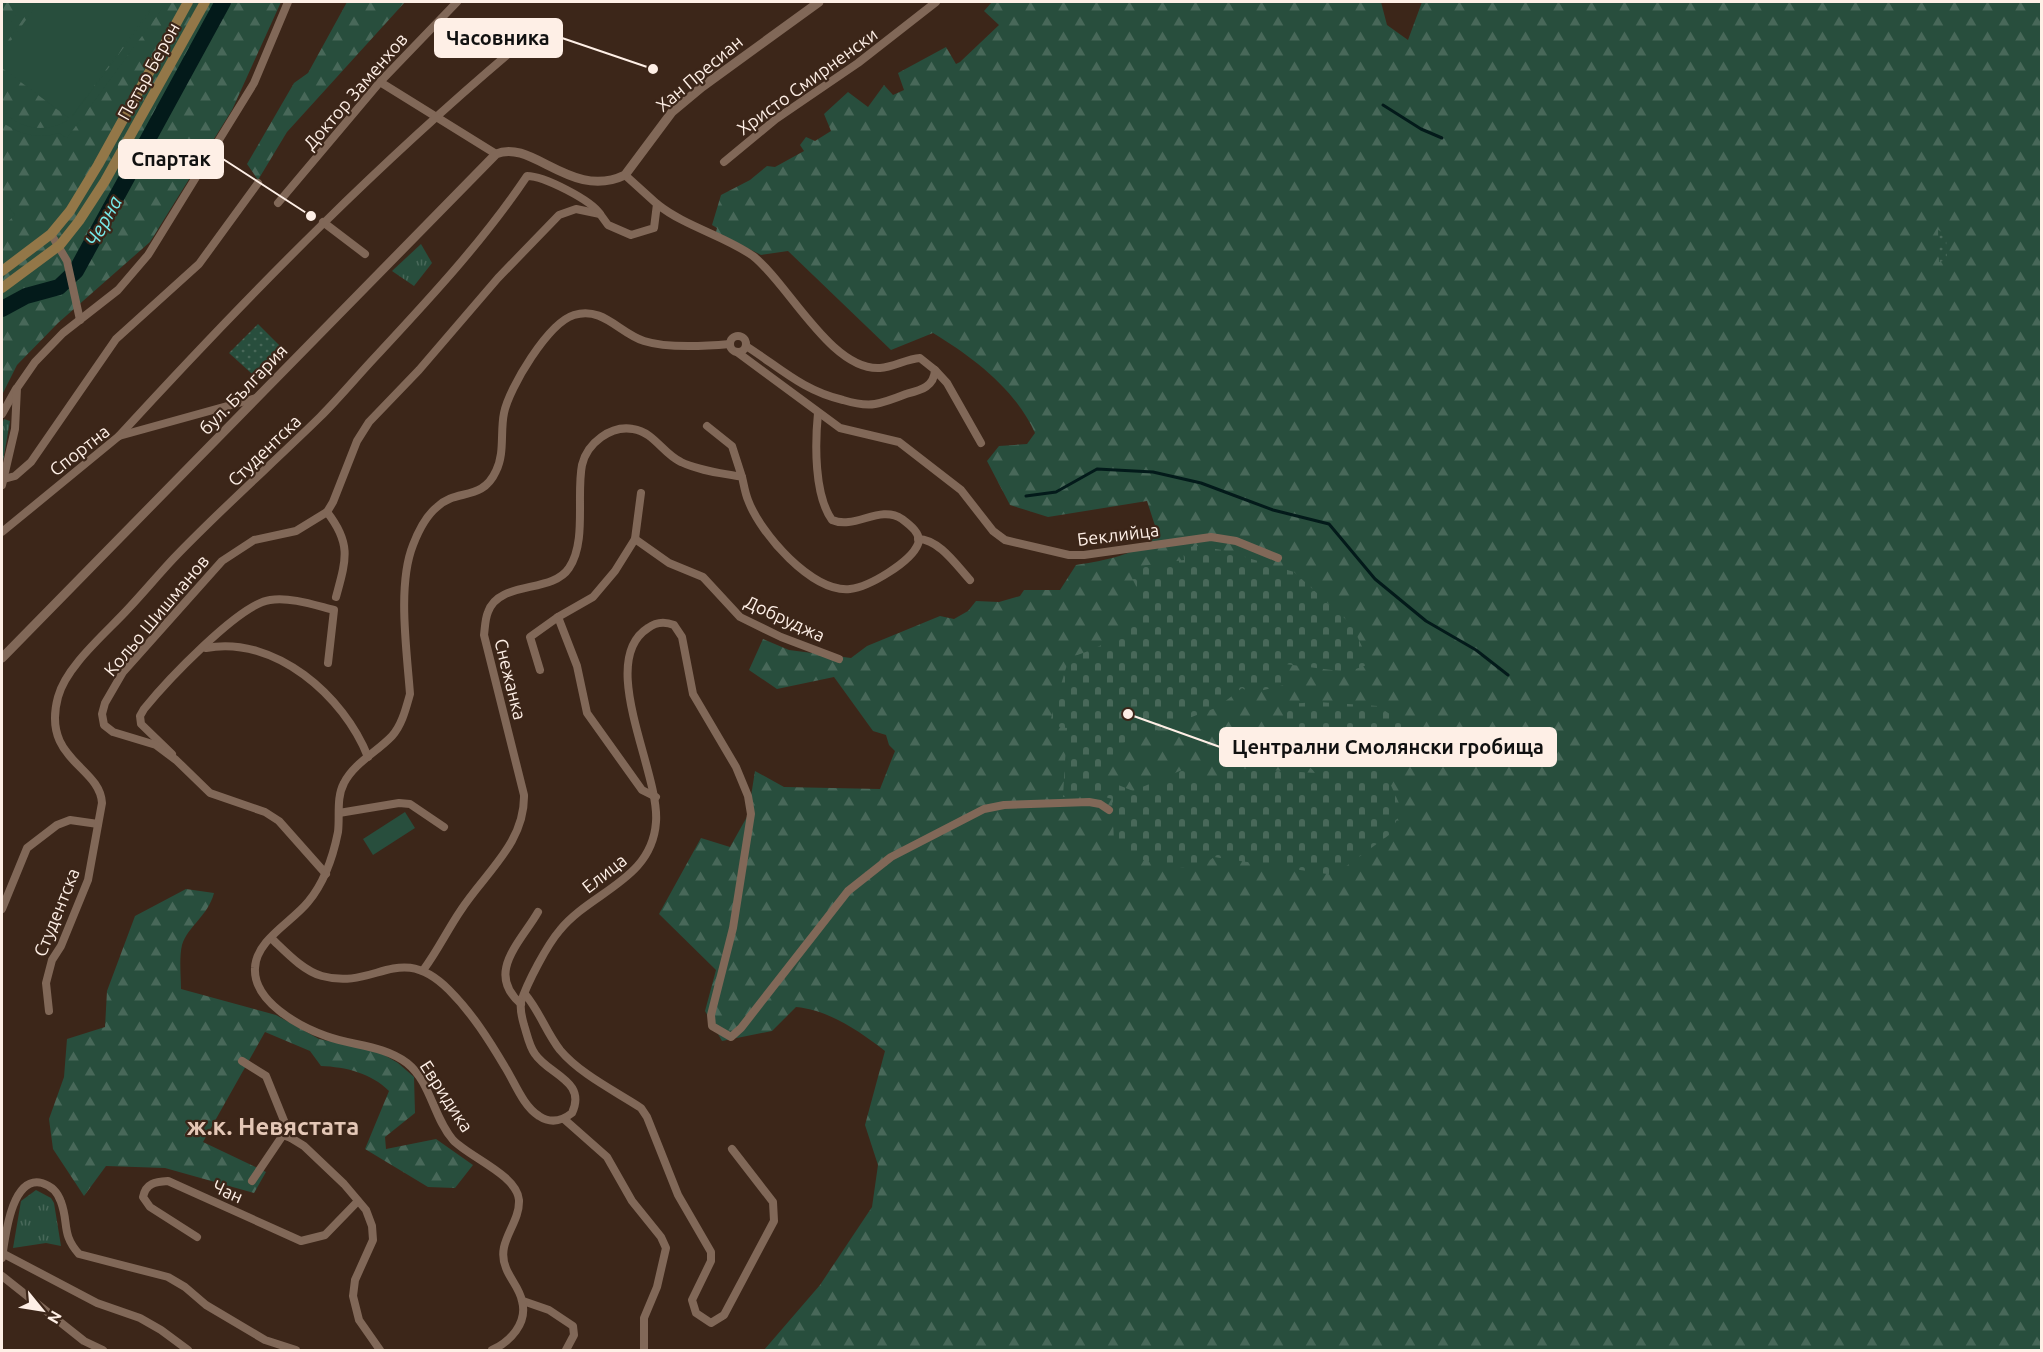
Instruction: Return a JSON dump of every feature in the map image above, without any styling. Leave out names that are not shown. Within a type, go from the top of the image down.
[{"type":"main road","name":"Петър Берон","points":[[2,271],[51,234],[69,211],[98,165],[188,2]]},
{"type":"main road","name":"Петър Берон","points":[[2,288],[60,245],[105,181],[205,2]]},
{"type":"street","points":[[2,414],[35,362],[63,333],[118,290],[148,255],[254,83],[288,2]]},
{"type":"street","name":"Доктор Заменхов","points":[[278,203],[380,82],[457,2]]},
{"type":"street","name":"Хан Пресиан","points":[[623,176],[672,112],[728,67],[819,2]]},
{"type":"street","name":"Христо Смирненски","points":[[724,162],[776,118],[858,63],[936,2]]},
{"type":"street","points":[[119,436],[208,338],[323,222],[436,117],[537,30]]},
{"type":"street","points":[[380,82],[496,154]]},
{"type":"street","name":"бул. България","points":[[2,658],[496,154],[510,150],[579,180],[600,183],[623,176]]},
{"type":"street","name":"Студентска","points":[[49,1011],[46,983],[48,971],[88,880],[102,795],[94,781],[76,765],[62,747],[55,721],[58,696],[72,670],[174,558],[321,416],[428,302],[508,204],[527,176],[591,203],[600,214]]},
{"type":"street","points":[[623,176],[672,217],[752,255],[805,319],[855,362],[880,368],[920,358],[947,382],[981,443]]},
{"type":"street","points":[[2,482],[15,476],[31,462],[116,339],[199,264],[258,183]]},
{"type":"street","points":[[336,597],[345,565],[346,548],[338,526],[327,512],[357,441],[369,422],[419,370],[498,278],[559,215],[576,209],[600,214],[608,225],[631,235],[648,232],[654,228],[657,204]]},
{"type":"street","points":[[323,222],[365,254]]},
{"type":"street","points":[[51,234],[60,245],[67,261],[81,320]]},
{"type":"street","name":"Евридика","points":[[523,1301],[502,1258],[503,1246],[517,1211],[519,1198],[512,1183],[453,1139],[422,1079],[408,1064],[390,1052],[327,1036],[308,1028],[267,1000],[257,984],[255,968],[258,953],[318,891],[326,874],[338,832],[343,785],[351,772],[393,735],[405,714],[410,694],[406,568],[412,546],[426,520],[437,506],[452,498],[476,493],[489,482],[497,470],[506,401],[545,340],[567,318],[584,314],[602,316],[643,340],[712,345],[730,344]]},
{"type":"street","points":[[746,346],[737,352],[730,344],[733,337],[738,336],[744,339],[746,346],[801,385],[816,393],[861,405],[874,404],[929,386],[935,370]]},
{"type":"street","name":"Беклийца","points":[[737,352],[818,413],[850,432],[899,442],[961,490],[993,531],[1005,540],[1069,555],[1084,555],[1211,537],[1236,541],[1278,558]]},
{"type":"street","points":[[2,482],[15,429],[17,388]]},
{"type":"street","name":"Спортна","points":[[2,532],[119,436],[258,398]]},
{"type":"street","points":[[707,426],[732,446],[748,500],[775,542],[791,561],[837,588],[849,589],[866,586],[887,574],[913,551],[918,539],[916,532],[910,526],[900,518],[887,513],[848,523],[832,520],[823,505],[816,438],[818,413]]},
{"type":"street","name":"Снежанка","points":[[424,969],[475,889],[502,860],[517,830],[524,808],[524,795],[484,635],[488,611],[497,600],[506,594],[555,578],[570,567],[576,549],[580,516],[582,463],[593,444],[605,434],[621,429],[634,429],[652,437],[678,461],[694,467],[742,477]]},
{"type":"street","points":[[540,670],[530,638],[558,617],[593,597],[615,571],[635,539],[641,493]]},
{"type":"street","name":"Кольо Шишманов","points":[[326,874],[279,821],[265,812],[210,793],[176,760],[156,746],[112,732],[104,725],[102,714],[105,703],[123,672],[222,561],[254,540],[296,531],[327,512]]},
{"type":"street","name":"Добруджа","points":[[635,539],[669,563],[703,577],[740,617],[781,637],[839,659]]},
{"type":"street","points":[[918,539],[929,540],[936,545],[970,580]]},
{"type":"street","points":[[176,760],[166,747],[141,724],[140,716],[151,701],[231,621],[259,603],[270,600],[305,602],[334,610],[328,663]]},
{"type":"street","points":[[558,617],[577,666],[587,713],[642,790],[656,797]]},
{"type":"street","name":"Елица","points":[[520,1004],[559,930],[581,910],[620,883],[637,868],[646,854],[656,824],[656,797],[631,707],[627,667],[630,647],[639,634],[653,624],[667,622],[678,629],[682,637],[693,694],[736,767],[750,804],[750,831],[733,928],[711,1015],[712,1026],[731,1037],[749,1018],[848,891],[863,877],[909,847],[970,815],[1004,805],[1089,802],[1100,804],[1108,810]]},
{"type":"street","points":[[204,648],[233,646],[280,660],[313,680],[329,694],[360,737],[368,757]]},
{"type":"street","points":[[339,813],[399,802],[410,804],[444,827]]},
{"type":"street","points":[[2,909],[27,848],[57,825],[70,820],[98,824]]},
{"type":"street","points":[[271,938],[287,953],[321,976],[344,979],[399,967],[424,969],[442,982],[478,1023],[527,1104],[538,1116],[551,1121],[564,1119],[572,1113],[576,1096],[571,1085],[536,1056],[526,1030],[520,1004],[510,995],[503,975],[507,961],[538,912]]},
{"type":"street","points":[[525,994],[540,1012],[548,1030],[566,1056],[641,1108],[647,1117],[678,1195],[711,1252],[711,1261],[692,1300],[696,1313],[711,1323],[724,1315],[774,1221],[775,1213],[773,1202],[732,1149]]},
{"type":"street","points":[[242,1061],[266,1077],[291,1138]]},
{"type":"street","points":[[564,1119],[607,1157],[633,1201],[661,1237],[666,1248],[664,1262],[644,1318],[644,1350]]},
{"type":"street","points":[[252,1181],[283,1135],[291,1138],[326,1166],[358,1201],[370,1219],[373,1233],[370,1250],[353,1287],[353,1302],[359,1320],[380,1350]]},
{"type":"street","name":"Чан","points":[[196,1237],[150,1207],[143,1197],[148,1186],[153,1182],[168,1181],[301,1241],[325,1235],[358,1201]]},
{"type":"street","points":[[188,1350],[161,1329],[141,1318],[97,1303],[2,1256],[8,1219],[21,1191],[40,1182],[54,1189],[62,1204],[69,1243],[79,1254],[168,1277],[185,1287],[206,1305],[265,1340],[296,1350]]},
{"type":"street","points":[[2,1276],[84,1341],[103,1350]]},
{"type":"street","points":[[492,1350],[510,1340],[519,1327],[523,1301],[533,1303],[568,1321],[574,1330],[566,1350]]},
{"type":"green space","points":[[2,2],[281,2],[232,110],[150,242],[58,323],[17,365],[2,395]]},
{"type":"green space","points":[[25,2],[35,2],[2,49],[2,35]]},
{"type":"green space","points":[[39,2],[167,2],[67,138],[59,133],[44,136],[29,135],[2,122],[2,109],[16,122],[33,128],[52,127],[70,119],[2,68],[2,53]],"holes":[[[151,8],[148,15],[72,117]]]},
{"type":"green space","points":[[347,2],[405,2],[287,132],[258,180],[247,164],[294,83],[308,73]]},
{"type":"green space","points":[[992,2],[1381,2],[1387,25],[1408,40],[1422,2],[2041,2],[2041,1350],[764,1350],[820,1285],[872,1207],[878,1165],[865,1125],[885,1051],[832,1017],[796,1007],[772,1031],[722,1041],[705,1011],[716,970],[659,914],[701,838],[730,847],[748,815],[755,771],[784,787],[880,789],[895,751],[889,745],[886,735],[873,731],[834,677],[777,689],[749,670],[763,639],[789,650],[851,658],[867,646],[940,616],[954,619],[968,611],[976,601],[999,602],[1020,596],[1024,590],[1060,590],[1076,565],[1109,559],[1129,552],[1158,535],[1147,501],[1048,517],[1010,505],[987,461],[999,446],[1027,444],[1035,433],[1017,403],[992,376],[933,333],[891,350],[788,251],[761,255],[716,232],[717,228],[712,225],[721,195],[750,180],[767,166],[775,167],[804,151],[800,145],[806,137],[815,141],[831,131],[824,114],[848,92],[868,107],[884,85],[893,95],[904,90],[898,73],[946,47],[956,64],[960,62],[999,25],[984,11]]},
{"type":"green space","points":[[2,199],[15,215],[2,227]]},
{"type":"green space","points":[[1938,230],[1946,234],[1947,260],[1939,262]]},
{"type":"green space","points":[[421,244],[432,263],[414,286],[392,271]]},
{"type":"green space","points":[[258,324],[287,353],[260,381],[229,353]]},
{"type":"green space","points":[[4,419],[10,421],[2,467],[2,424]]},
{"type":"green space","points":[[1197,546],[1222,550],[1294,572],[1352,625],[1370,664],[1347,672],[1285,664],[1284,685],[1251,693],[1242,688],[1218,707],[1123,743],[1119,757],[1105,761],[1106,780],[1133,791],[1182,770],[1213,783],[1224,772],[1236,768],[1316,773],[1278,738],[1287,704],[1318,702],[1378,706],[1416,732],[1381,763],[1402,810],[1389,835],[1334,875],[1214,857],[1192,867],[1167,866],[1141,859],[1118,852],[1114,841],[1112,799],[1091,793],[1063,797],[1067,728],[1049,725],[1069,658],[1093,649],[1114,637],[1123,630],[1137,611],[1142,598],[1127,568],[1184,560],[1183,548]]},
{"type":"green space","points":[[405,812],[415,828],[373,855],[363,839]]},
{"type":"green space","points":[[186,889],[214,893],[207,908],[182,945],[181,989],[276,1015],[319,1039],[379,1052],[398,1063],[414,1077],[415,1113],[385,1137],[386,1149],[436,1139],[473,1165],[455,1188],[428,1187],[365,1149],[389,1091],[382,1085],[358,1072],[321,1066],[310,1051],[265,1032],[203,1142],[266,1172],[254,1193],[165,1168],[106,1166],[84,1196],[53,1149],[49,1119],[64,1077],[67,1039],[105,1027],[107,991],[135,916]]},
{"type":"green space","points":[[36,1190],[51,1198],[54,1203],[61,1246],[46,1243],[13,1248],[21,1201]]},
{"type":"waterway","name":"Черна","points":[[2,309],[26,296],[59,287],[76,271],[223,2]]},
{"type":"waterway","points":[[1383,105],[1421,129],[1442,138]]},
{"type":"waterway","points":[[1026,496],[1056,492],[1097,469],[1153,472],[1201,483],[1273,510],[1329,524],[1375,579],[1426,621],[1476,650],[1508,675]]},
{"type":"place","name":"Часовника","points":[[653,69]]},
{"type":"place","name":"Спартак","points":[[311,216]]},
{"type":"place","name":"Централни Смолянски гробища","points":[[1128,714]]},
{"type":"district","name":"ж.к. Невястата","points":[[273,1126]]}]
